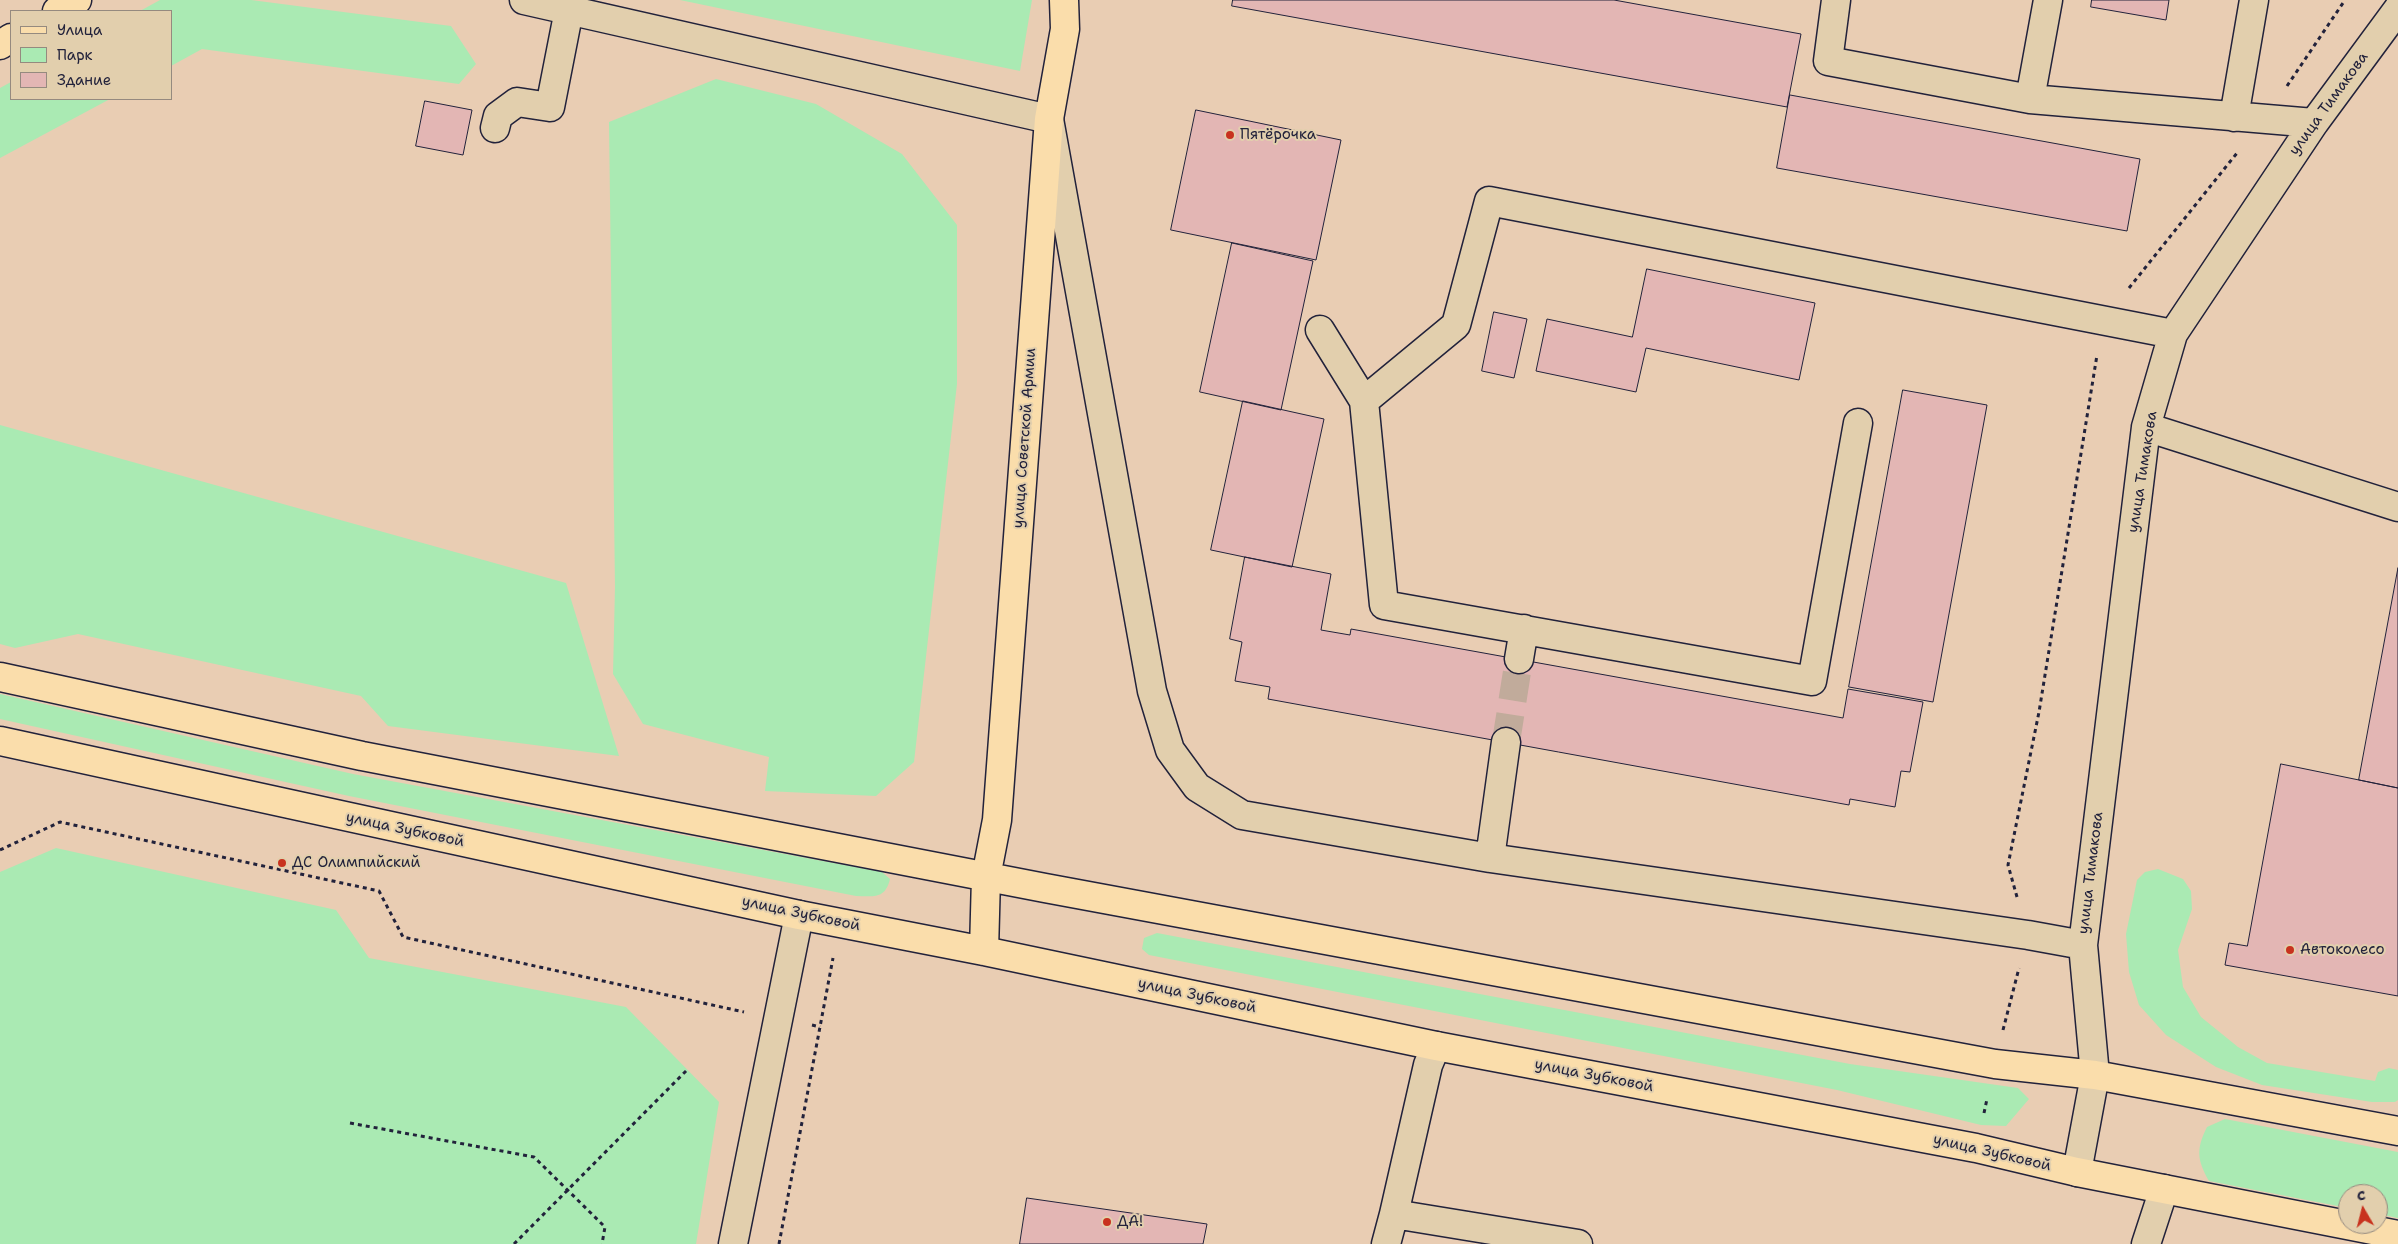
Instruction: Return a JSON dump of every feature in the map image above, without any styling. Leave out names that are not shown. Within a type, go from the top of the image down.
[{"type":"main road","points":[[59,10],[77,0]]},
{"type":"main road","name":"улица Советской Армии","points":[[984,951],[986,877],[997,820],[1049,119],[1065,29],[1064,0]]},
{"type":"main road","points":[[0,677],[362,756],[986,877],[1995,1064],[2095,1075],[2398,1131]]},
{"type":"main road","name":"улица Зубковой","points":[[0,741],[799,915],[984,951],[1436,1046],[1976,1148],[2077,1172],[2398,1235]]},
{"type":"street","points":[[524,0],[1049,119],[1152,691],[1170,750],[1197,787],[1242,815],[1490,858],[2028,935],[2083,945]]},
{"type":"street","points":[[1836,0],[1828,61],[2030,98],[2314,123]]},
{"type":"street","points":[[2030,98],[2048,0]]},
{"type":"street","points":[[2234,117],[2254,0]]},
{"type":"street","name":"улица Тимакова","points":[[2077,1172],[2095,1075],[2083,945],[2146,427],[2173,334],[2314,123],[2398,9]]},
{"type":"street","points":[[495,128],[498,116],[517,102],[550,108],[570,10]]},
{"type":"street","points":[[1364,401],[1456,324],[1489,202],[2173,334]]},
{"type":"street","points":[[1320,330],[1364,401],[1384,605],[1812,681],[1858,423]]},
{"type":"street","points":[[2146,427],[2398,507]]},
{"type":"street","points":[[1519,659],[1524,629]]},
{"type":"street","points":[[1490,858],[1506,742]]},
{"type":"street","points":[[733,1244],[799,915]]},
{"type":"street","points":[[1386,1244],[1428,1065],[1436,1046]]},
{"type":"street","points":[[2146,1244],[2164,1189]]},
{"type":"street","points":[[1394,1214],[1578,1244]]},
{"type":"path","points":[[0,850],[60,822],[379,890],[403,937],[778,1020]]},
{"type":"path","points":[[779,1244],[833,958]]},
{"type":"path","points":[[514,1244],[687,1070]]},
{"type":"path","points":[[350,1122],[534,1157],[605,1227],[602,1244]]},
{"type":"green space","points":[[160,0],[251,0],[451,26],[476,64],[459,84],[202,49],[172,65],[172,10],[142,10]]},
{"type":"green space","points":[[680,0],[1032,0],[1020,71]]},
{"type":"green space","points":[[716,79],[816,104],[902,154],[957,225],[957,384],[914,762],[876,796],[765,791],[769,757],[643,724],[613,674],[615,587],[609,122]]},
{"type":"green space","points":[[10,83],[10,100],[108,100],[0,158],[0,88]]},
{"type":"green space","points":[[0,425],[566,583],[619,756],[388,726],[361,696],[78,634],[15,648],[0,644]]},
{"type":"green space","points":[[0,694],[353,774],[882,872],[890,879],[888,886],[882,894],[856,896],[349,796],[0,719]]},
{"type":"green space","points":[[56,848],[336,910],[369,958],[626,1007],[719,1102],[696,1244],[0,1244],[0,872]]},
{"type":"green space","points":[[2158,869],[2183,879],[2191,891],[2192,909],[2178,950],[2183,987],[2201,1017],[2238,1047],[2267,1063],[2375,1081],[2378,1072],[2389,1068],[2398,1070],[2398,1100],[2395,1102],[2372,1102],[2262,1085],[2216,1067],[2166,1035],[2139,1005],[2129,972],[2126,934],[2137,880],[2145,872]]},
{"type":"green space","points":[[1157,933],[1850,1064],[2018,1088],[2029,1099],[2006,1126],[1981,1125],[1837,1090],[1149,955],[1142,949],[1144,938]]},
{"type":"green space","points":[[2225,1119],[2398,1152],[2398,1218],[2388,1216],[2388,1184],[2338,1184],[2338,1206],[2209,1181],[2202,1167],[2199,1154],[2207,1127]]},
{"type":"building","points":[[1233,0],[1614,0],[1801,34],[1787,107],[1232,6]]},
{"type":"building","points":[[2092,0],[2169,0],[2166,20],[2091,7]]},
{"type":"building","points":[[1790,95],[2140,159],[2127,231],[1777,168]]},
{"type":"building","points":[[425,101],[472,110],[463,155],[416,146]]},
{"type":"building","points":[[1196,110],[1341,140],[1316,260],[1171,230]]},
{"type":"building","points":[[1232,243],[1313,261],[1281,410],[1200,392]]},
{"type":"building","points":[[1647,269],[1815,303],[1799,380],[1646,348],[1636,392],[1536,371],[1547,319],[1632,337]]},
{"type":"building","points":[[1494,312],[1527,319],[1514,378],[1482,371]]},
{"type":"building","points":[[1903,390],[1987,405],[1933,702],[1849,687]]},
{"type":"building","points":[[1243,401],[1324,419],[1292,567],[1211,550]]},
{"type":"building","points":[[1245,557],[1331,574],[1321,630],[1350,635],[1351,629],[1843,718],[1848,689],[1923,702],[1910,772],[1901,771],[1895,807],[1850,799],[1849,805],[1268,699],[1270,687],[1235,681],[1242,642],[1230,639]]},
{"type":"building","points":[[2398,568],[2398,788],[2359,780]]},
{"type":"building","points":[[2281,764],[2398,788],[2398,996],[2225,965],[2229,943],[2247,946]]},
{"type":"building","name":"ДА!","points":[[1027,1198],[1207,1224],[1203,1244],[1020,1244]]},
{"type":"tunnel","points":[[1506,742],[1519,659]]},
{"type":"place","name":"Пятёрочка","points":[[1230,135]]},
{"type":"place","name":"ДС Олимпийский","points":[[282,863]]},
{"type":"place","name":"Автоколесо","points":[[2290,950]]},
{"type":"place","name":"ДА!","points":[[1107,1222]]}]
